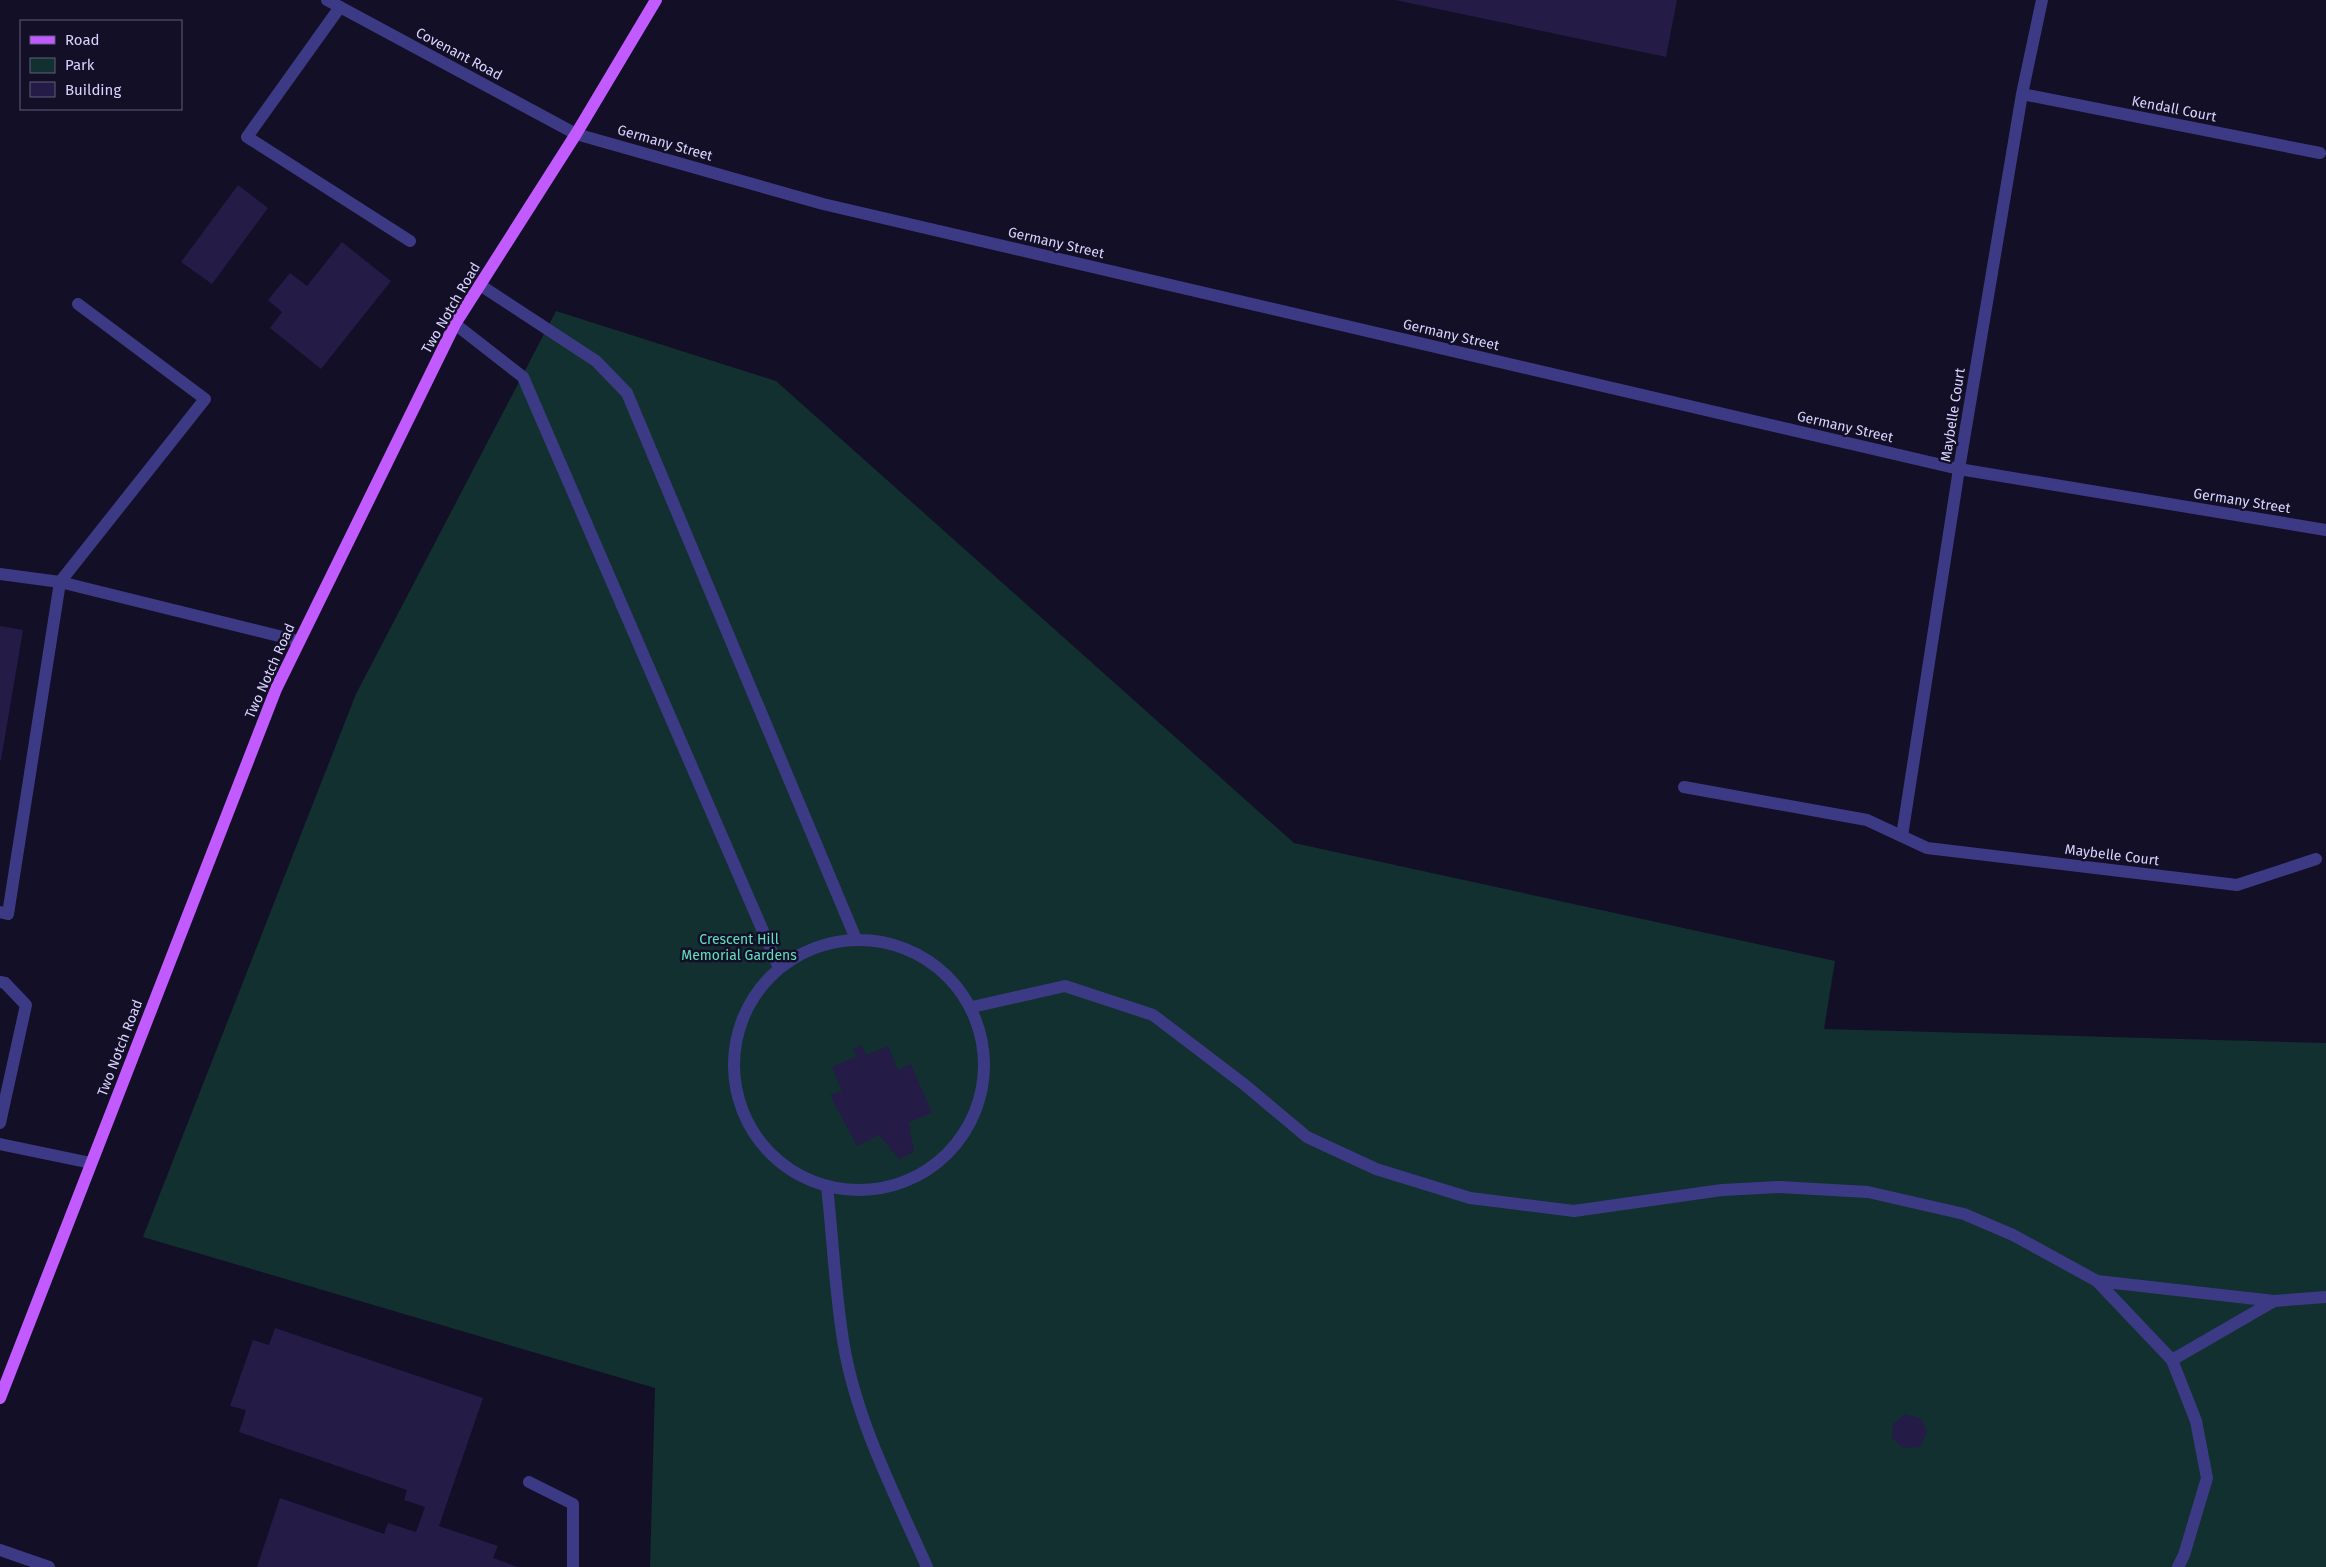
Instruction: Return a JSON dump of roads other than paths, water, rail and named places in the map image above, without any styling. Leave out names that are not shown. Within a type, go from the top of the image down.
[{"type":"main road","name":"Two Notch Road","points":[[0,1398],[276,689],[455,324],[576,134],[656,0]]},
{"type":"street","name":"Covenant Road","points":[[327,0],[576,134]]},
{"type":"street","name":"Maybelle Court","points":[[1902,836],[1959,469],[2022,94],[2042,0]]},
{"type":"street","points":[[340,7],[247,137],[410,241]]},
{"type":"street","name":"Kendall Court","points":[[2022,94],[2320,153]]},
{"type":"street","name":"Germany Street","points":[[576,134],[824,204],[1959,469],[2326,530]]},
{"type":"street","points":[[480,285],[596,362],[627,393],[856,940]]},
{"type":"street","points":[[0,912],[8,914],[60,582],[205,399],[78,304]]},
{"type":"street","points":[[455,324],[523,377],[779,968]]},
{"type":"street","points":[[0,574],[60,582],[299,641]]},
{"type":"street","name":"Maybelle Court","points":[[1684,788],[1867,820],[1927,848],[2237,885],[2316,859]]},
{"type":"street","points":[[856,940],[873,940],[920,955],[951,978],[972,1008],[985,1063],[975,1115],[960,1141],[947,1156],[932,1168],[892,1187],[858,1191],[827,1187],[797,1174],[780,1163],[754,1134],[734,1086],[733,1052],[739,1026],[756,992],[779,968],[821,945],[856,940]]},
{"type":"street","points":[[0,982],[5,983],[26,1005],[0,1123]]},
{"type":"street","points":[[972,1008],[1065,986],[1153,1015],[1245,1085],[1307,1137],[1376,1170],[1470,1198],[1574,1211],[1722,1190],[1779,1187],[1868,1192],[1964,1214],[2013,1235],[2097,1281],[2172,1360],[2196,1421],[2207,1478],[2184,1555],[2178,1567]]},
{"type":"street","points":[[0,1144],[91,1163]]},
{"type":"street","points":[[827,1187],[844,1347],[856,1396],[886,1475],[927,1567]]},
{"type":"street","points":[[2097,1281],[2274,1301],[2326,1297]]},
{"type":"street","points":[[2172,1360],[2274,1301]]},
{"type":"street","points":[[529,1482],[573,1504],[573,1567]]},
{"type":"street","points":[[0,1550],[49,1567]]},
{"type":"park label","name":"Crescent Hill Memorial Gardens","points":[[739,948]]}]
